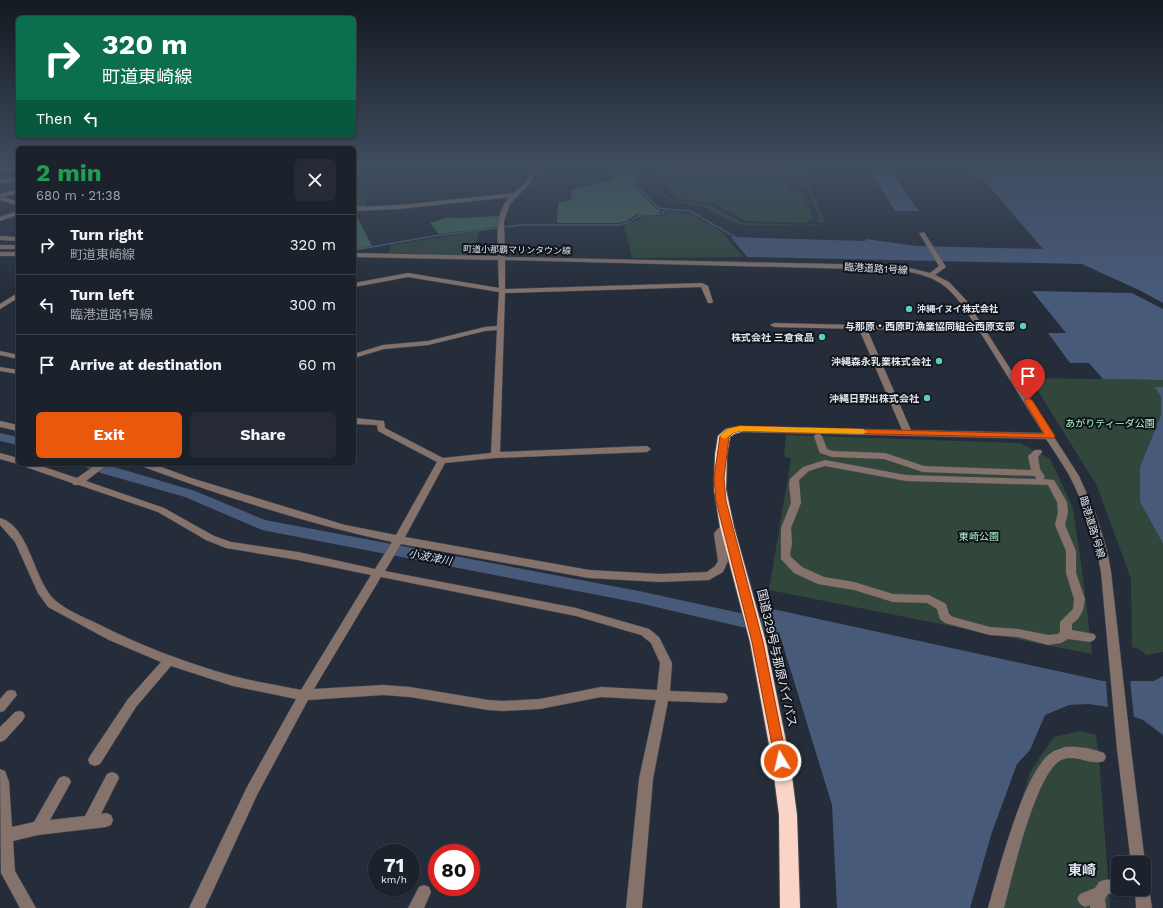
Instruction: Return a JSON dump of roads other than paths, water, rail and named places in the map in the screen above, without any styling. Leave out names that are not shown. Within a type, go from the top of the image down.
[{"type":"highway","name":"国道329号与那原バイパス","points":[[740,428],[730,431],[724,436],[721,455],[720,489],[728,527],[758,642],[774,718],[785,787],[790,846],[790,908]]},
{"type":"street","points":[[356,209],[368,208]]},
{"type":"street","points":[[495,455],[502,291],[501,227],[505,208]]},
{"type":"street","points":[[0,219],[16,214]]},
{"type":"street","points":[[922,233],[943,267],[931,275]]},
{"type":"street","points":[[0,238],[16,239]]},
{"type":"street","points":[[0,247],[16,247]]},
{"type":"street","points":[[0,254],[16,254]]},
{"type":"street","name":"町道小那覇マリンタウン線","points":[[356,255],[680,263]]},
{"type":"street","name":"臨港道路1号線","points":[[680,263],[883,266],[910,269],[931,275],[953,288],[982,330],[1074,476],[1083,493],[1096,531],[1106,572],[1124,749],[1137,856]]},
{"type":"street","points":[[356,285],[408,275],[502,291],[702,285],[705,286],[710,302]]},
{"type":"street","points":[[0,307],[16,295]]},
{"type":"street","points":[[774,325],[982,330]]},
{"type":"street","points":[[862,327],[908,433]]},
{"type":"street","points":[[356,355],[383,347],[428,343],[485,329],[500,328]]},
{"type":"street","points":[[0,353],[16,357]]},
{"type":"street","points":[[0,369],[16,372]]},
{"type":"street","points":[[356,421],[381,423],[381,429],[442,462]]},
{"type":"street","points":[[0,424],[16,428]]},
{"type":"street","points":[[740,428],[1050,436]]},
{"type":"street","points":[[818,436],[823,451],[832,459],[906,478],[1051,482],[1063,503],[1064,512],[1060,525],[1069,543],[1072,559],[1071,571],[1080,596],[1077,612],[1066,622],[1066,634]]},
{"type":"street","points":[[197,908],[252,791],[303,695],[397,542],[442,462],[452,459],[495,455],[647,449]]},
{"type":"street","points":[[1038,452],[1032,456],[1037,473],[1046,482]]},
{"type":"street","points":[[0,456],[16,460]]},
{"type":"street","points":[[1037,473],[923,469],[885,456],[832,459],[825,463],[812,466],[802,472],[795,479],[794,484],[796,503],[787,522],[786,559],[798,570],[822,581],[854,586],[893,598],[929,599],[942,607],[944,616],[949,620],[973,627],[990,631],[1018,633],[1048,640],[1061,638],[1066,634],[1090,636]]},
{"type":"street","points":[[32,466],[161,510],[210,538],[230,545],[380,570],[576,612],[645,632],[654,640],[661,650],[666,663],[663,696],[646,779],[634,908]]},
{"type":"street","points":[[79,481],[100,466]]},
{"type":"street","points":[[150,466],[188,480],[329,524],[397,542],[589,574],[660,578],[709,576],[719,570],[723,561],[719,534],[728,527]]},
{"type":"street","points":[[923,469],[928,479]]},
{"type":"street","points":[[957,470],[977,480]]},
{"type":"street","points":[[0,521],[6,524],[20,541],[43,593],[52,604],[113,636],[169,660],[233,681],[303,695],[382,690],[410,692],[488,705],[503,706],[540,704],[601,692],[633,692],[663,696],[722,698]]},
{"type":"street","points":[[95,760],[132,703],[169,660]]},
{"type":"street","points":[[0,707],[11,695]]},
{"type":"street","points":[[0,736],[19,716]]},
{"type":"street","points":[[996,908],[1023,816],[1047,764],[1056,757],[1066,753],[1087,753],[1099,757]]},
{"type":"street","points":[[0,775],[2,782],[3,837],[8,873],[28,908]]},
{"type":"street","points":[[89,822],[112,778]]},
{"type":"street","points":[[38,828],[64,782]]},
{"type":"street","points":[[3,837],[38,828],[106,820]]},
{"type":"street","points":[[1094,900],[1104,887],[1111,886]]},
{"type":"street","points":[[416,908],[424,892]]},
{"type":"street","points":[[1143,896],[1144,908]]},
{"type":"water","points":[[893,208],[917,208],[919,211],[895,211]]},
{"type":"water","points":[[1008,208],[1163,208],[1163,303],[1141,291],[1082,264],[747,257],[731,237],[865,241],[866,239],[917,246],[1043,249]]},
{"type":"water","points":[[1032,291],[1132,293],[1163,309],[1163,380],[1103,379],[1089,363],[1070,363],[1048,333],[1066,333]]},
{"type":"water","points":[[1155,387],[1163,387],[1163,544],[1140,502],[1140,467],[1161,415],[1161,397]]},
{"type":"water","points":[[768,608],[1103,681],[1154,681],[1163,676],[1163,735],[1143,720],[1108,707],[1089,704],[1069,705],[1045,715],[1030,750],[1017,764],[992,832],[970,908],[837,908],[832,805],[782,642]]},
{"type":"waterway","points":[[661,208],[665,209]]},
{"type":"waterway","points":[[356,250],[434,236],[521,225],[618,225],[630,222],[640,215],[662,214],[666,209],[690,211],[737,238]]},
{"type":"waterway","name":"小波津川","points":[[0,437],[16,441]]},
{"type":"waterway","name":"小波津川","points":[[95,466],[190,494],[262,525],[639,597],[776,628]]},
{"type":"place","name":"沖縄イヌイ株式会社","points":[[909,309]]},
{"type":"place","name":"与那原・西原町漁業協同組合西原支部","points":[[1023,326]]},
{"type":"place","name":"株式会社 三倉食品","points":[[822,337]]},
{"type":"place","name":"沖縄森永乳業株式会社","points":[[939,361]]},
{"type":"place","name":"沖縄日野出株式会社","points":[[927,398]]},
{"type":"district","name":"東崎","points":[[1082,870]]},
{"type":"park label","name":"あがりティーダ公園","points":[[1110,423]]},
{"type":"park label","name":"東崎公園","points":[[979,536]]}]
